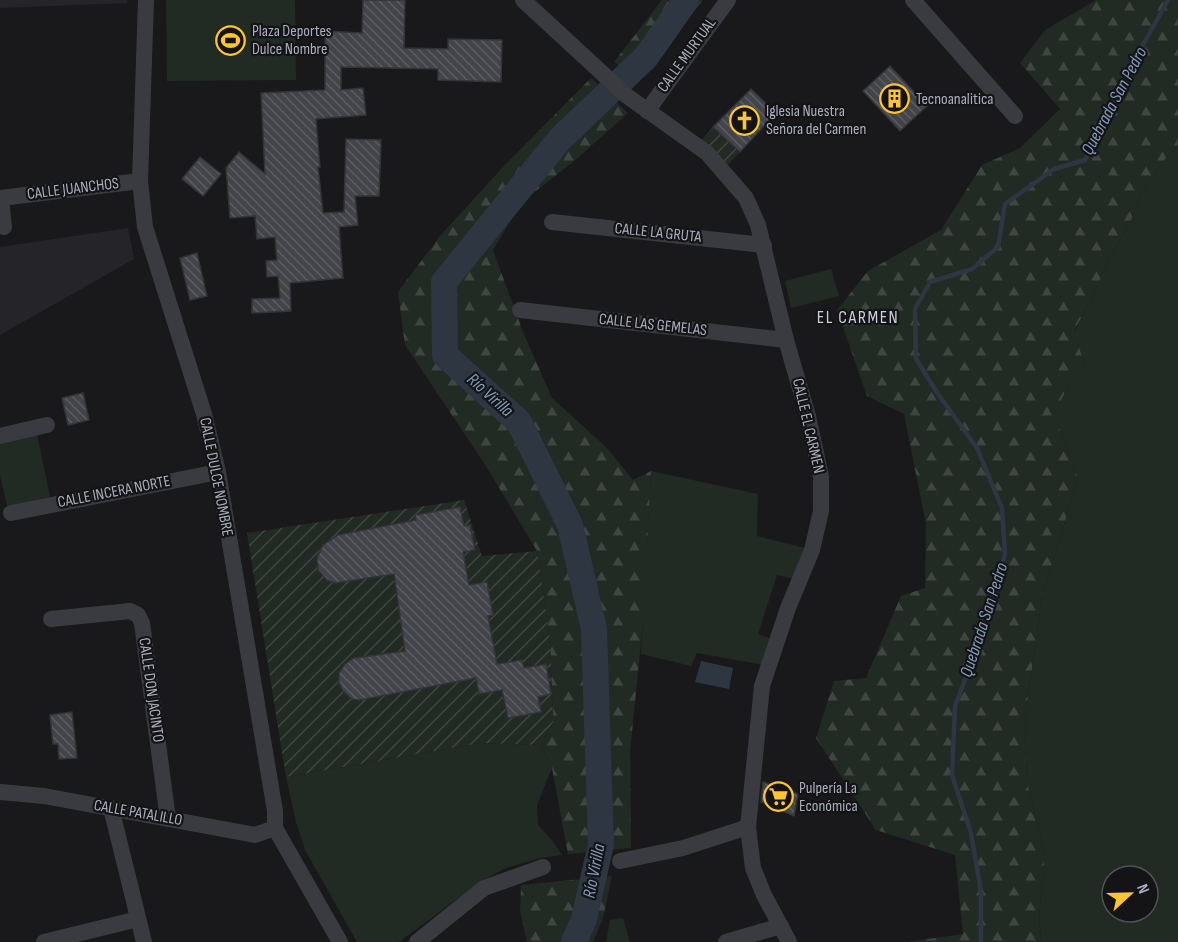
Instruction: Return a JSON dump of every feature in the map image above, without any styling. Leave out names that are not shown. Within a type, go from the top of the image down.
[{"type":"street","name":"CALLE DULCE NOMBRE","points":[[146,0],[140,181],[145,227],[204,414],[218,471],[275,811],[274,828],[340,942]]},
{"type":"street","name":"CALLE EL CARMEN","points":[[523,0],[627,96],[707,153],[746,198],[764,244],[786,340],[808,416],[820,477],[820,511],[812,550],[788,608],[762,686],[748,827],[753,868],[764,895],[789,942]]},
{"type":"street","name":"CALLE MURTUAL","points":[[647,111],[728,0]]},
{"type":"street","points":[[913,0],[1015,116]]},
{"type":"street","name":"CALLE JUANCHOS","points":[[4,227],[1,198],[140,181]]},
{"type":"street","name":"CALLE LA GRUTA","points":[[552,222],[764,244]]},
{"type":"street","name":"CALLE LAS GEMELAS","points":[[520,310],[786,340]]},
{"type":"street","points":[[0,436],[47,425]]},
{"type":"street","name":"CALLE INCERA NORTE","points":[[11,513],[218,471]]},
{"type":"street","name":"CALLE DON JACINTO","points":[[51,619],[130,610],[138,615],[142,623],[168,819]]},
{"type":"street","name":"CALLE PATALILLO","points":[[0,792],[44,796],[255,835],[274,828]]},
{"type":"street","points":[[111,808],[144,942]]},
{"type":"street","points":[[620,861],[683,848],[748,827]]},
{"type":"street","points":[[417,942],[484,888],[543,867]]},
{"type":"street","points":[[44,942],[138,919]]},
{"type":"street","points":[[726,942],[781,926]]},
{"type":"shaded area","points":[[0,0],[127,0],[127,3],[0,8]]},
{"type":"shaded area","points":[[128,228],[134,259],[0,335],[0,247]]},
{"type":"shaded area","points":[[701,661],[733,668],[729,689],[695,682]]},
{"type":"green space","name":"Plaza Deportes Dulce Nombre","points":[[166,0],[295,0],[296,80],[167,81]]},
{"type":"green space","points":[[662,0],[703,0],[640,80],[614,62]]},
{"type":"green space","points":[[1096,0],[1178,0],[1178,146],[1165,159],[1139,198],[1129,226],[1109,258],[1093,296],[1074,331],[1085,366],[1070,383],[1058,406],[1058,424],[1078,478],[1042,597],[1025,718],[1027,782],[1045,855],[1039,915],[1041,942],[907,942],[963,934],[955,855],[876,830],[816,738],[834,681],[866,678],[901,596],[925,588],[926,524],[904,414],[867,396],[837,310],[868,271],[941,230],[982,165],[1020,148],[1060,109],[1020,63],[1045,30]]},
{"type":"green space","points":[[591,78],[628,113],[579,157],[522,202],[493,250],[523,332],[552,398],[606,447],[633,480],[651,471],[644,612],[630,752],[631,848],[568,854],[552,768],[541,745],[553,722],[550,640],[537,551],[486,466],[405,345],[398,292],[440,236],[504,166]]},
{"type":"green space","points":[[713,127],[740,152],[728,165],[701,141]]},
{"type":"green space","points":[[1178,146],[1178,942],[1041,942],[1039,915],[1045,855],[1027,782],[1025,718],[1042,597],[1078,478],[1058,424],[1058,406],[1070,383],[1085,366],[1074,332],[1109,258],[1129,226],[1139,198],[1165,159]]},
{"type":"green space","points":[[831,269],[839,296],[791,308],[785,281]]},
{"type":"green space","points":[[37,434],[50,497],[7,506],[0,475],[0,442]]},
{"type":"green space","points":[[651,471],[758,494],[757,536],[805,548],[794,579],[777,575],[758,634],[772,639],[764,665],[697,653],[691,666],[641,654]]},
{"type":"green space","points":[[464,500],[482,556],[537,551],[550,640],[553,722],[541,745],[481,743],[286,777],[247,533]],"holes":[[[460,507],[464,526],[470,525],[453,588],[491,634],[497,664],[522,660],[524,668],[546,664],[551,694],[538,697],[540,712],[508,718],[502,690],[479,694],[476,678],[360,700],[345,692],[340,686],[339,677],[347,663],[366,656],[405,651],[394,574],[335,583],[327,580],[318,570],[317,558],[323,545],[338,535],[416,520],[416,515]]]},
{"type":"green space","points":[[481,743],[541,745],[552,768],[537,805],[538,825],[562,855],[540,858],[506,868],[481,881],[399,942],[357,942],[305,850],[286,777]]},
{"type":"green space","points":[[612,876],[603,918],[593,942],[527,942],[520,910],[521,885]]},
{"type":"green space","points":[[623,918],[630,942],[606,942],[610,920]]},
{"type":"building","points":[[363,0],[405,0],[404,48],[448,49],[448,39],[502,40],[501,82],[438,80],[438,69],[341,67],[341,90],[363,88],[366,115],[316,119],[323,213],[344,212],[346,139],[381,140],[379,196],[355,196],[358,225],[339,227],[343,278],[290,283],[291,311],[252,313],[252,299],[280,298],[278,276],[267,277],[266,261],[277,260],[275,237],[257,239],[255,216],[230,218],[226,168],[239,152],[265,174],[261,93],[325,90],[325,31],[362,33]]},
{"type":"building","name":"Tecnoanalitica","points":[[890,66],[927,106],[900,131],[863,91]]},
{"type":"building","name":"Iglesia Nuestra Señora del Carmen","points":[[751,89],[776,113],[740,152],[713,127]]},
{"type":"building","points":[[200,157],[221,174],[203,196],[182,179]]},
{"type":"building","points":[[197,253],[207,296],[190,300],[180,258]]},
{"type":"building","points":[[83,393],[89,420],[68,425],[62,398]]},
{"type":"building","points":[[460,507],[464,526],[470,525],[475,550],[463,552],[469,585],[487,582],[493,615],[488,616],[497,664],[522,660],[524,668],[546,664],[551,694],[538,697],[541,712],[508,718],[502,690],[479,694],[476,678],[360,700],[352,699],[343,691],[339,682],[339,673],[345,664],[354,658],[405,651],[394,574],[335,583],[327,580],[318,570],[317,558],[323,545],[338,535],[416,520],[415,515]]},
{"type":"building","points":[[72,712],[77,758],[59,759],[58,744],[53,744],[50,715]]},
{"type":"building","name":"Pulpería La Económica","points":[[763,782],[798,794],[794,816],[761,802]]},
{"type":"waterway","name":"Río Virilla","points":[[574,942],[584,919],[601,844],[594,629],[570,525],[519,422],[445,355],[444,282],[560,139],[646,57],[686,0]]},
{"type":"waterway","name":"Quebrada San Pedro","points":[[981,942],[981,891],[971,833],[952,775],[955,706],[982,636],[1005,554],[1002,508],[977,448],[916,359],[915,309],[930,282],[972,269],[998,247],[1005,204],[1054,169],[1085,160],[1168,0]]},
{"type":"place","name":"Plaza Deportes Dulce Nombre","points":[[231,40]]},
{"type":"place","name":"Tecnoanalitica","points":[[895,99]]},
{"type":"place","name":"Iglesia Nuestra Señora del Carmen","points":[[745,120]]},
{"type":"place","name":"Pulpería La Económica","points":[[778,797]]},
{"type":"district","name":"EL CARMEN","points":[[858,317]]}]
